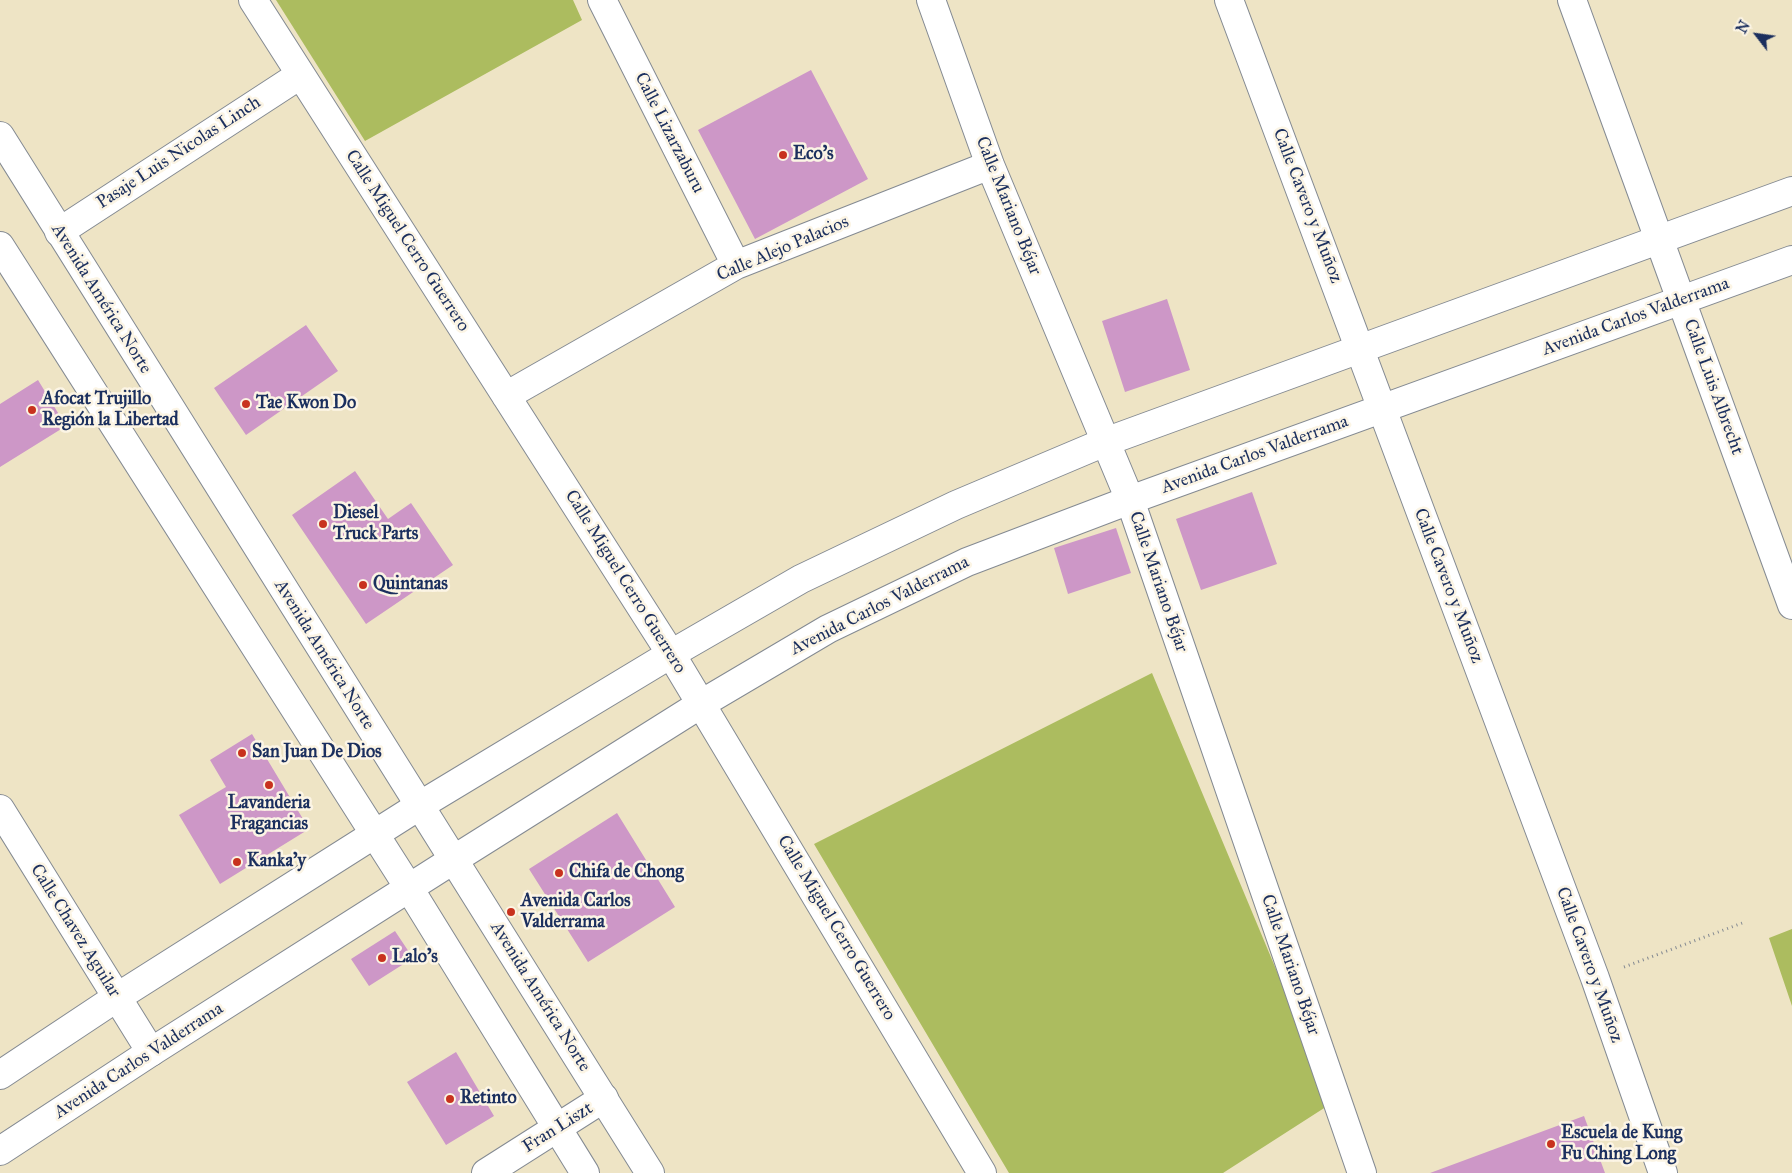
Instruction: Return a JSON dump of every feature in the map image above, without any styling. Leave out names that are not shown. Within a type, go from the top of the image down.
[{"type":"street","name":"Calle Miguel Cerro Guerrero","points":[[253,0],[671,654],[982,1173]]},
{"type":"street","name":"Calle Lizarzaburu","points":[[602,0],[736,265]]},
{"type":"street","name":"Calle Mariano Béjar","points":[[931,0],[990,165],[1130,500],[1362,1173]]},
{"type":"street","name":"Calle Cavero y Muñoz","points":[[1229,0],[1595,978],[1663,1173]]},
{"type":"street","name":"Calle Luis Albrecht","points":[[1572,0],[1792,605]]},
{"type":"street","name":"Pasaje Luis Nicolas Linch","points":[[59,232],[300,74]]},
{"type":"street","name":"Avenida América Norte","points":[[0,136],[650,1173]]},
{"type":"street","name":"Calle Alejo Palacios","points":[[506,396],[736,265],[990,165]]},
{"type":"street","points":[[0,1075],[116,998],[419,806],[671,654],[801,580],[956,506],[1105,442],[1792,191]]},
{"type":"street","points":[[0,246],[374,834],[585,1173]]},
{"type":"street","name":"Avenida Carlos Valderrama","points":[[0,1152],[408,888],[701,704],[828,629],[967,562],[1130,500],[1792,260]]},
{"type":"street","name":"Calle Chavez Aguilar","points":[[0,809],[116,998],[152,1052]]},
{"type":"street","name":"Fran Liszt","points":[[486,1173],[604,1098]]},
{"type":"path","points":[[1595,978],[1745,922]]},
{"type":"green space","points":[[276,0],[573,0],[582,20],[365,141]]},
{"type":"green space","points":[[1152,673],[1332,1103],[1223,1173],[1009,1173],[814,844]]},
{"type":"green space","points":[[1792,929],[1792,1006],[1769,938]]},
{"type":"building","name":"Eco's","points":[[811,70],[868,179],[755,239],[698,130]]},
{"type":"building","points":[[1167,299],[1190,370],[1125,392],[1102,321]]},
{"type":"building","points":[[306,325],[338,371],[246,435],[214,388]]},
{"type":"building","points":[[38,380],[66,426],[0,467],[0,404]]},
{"type":"building","points":[[355,471],[388,519],[411,503],[453,565],[366,624],[292,515]]},
{"type":"building","points":[[1252,492],[1277,564],[1201,590],[1176,519]]},
{"type":"building","points":[[1116,528],[1131,573],[1068,594],[1054,548]]},
{"type":"building","points":[[252,734],[309,829],[220,884],[179,815],[226,787],[210,760]]},
{"type":"building","points":[[617,813],[675,907],[588,962],[529,869]]},
{"type":"building","name":"Lalo's","points":[[395,931],[413,958],[369,986],[351,959]]},
{"type":"building","name":"Retinto","points":[[456,1052],[494,1116],[446,1145],[407,1082]]},
{"type":"building","name":"Escuela de Kung Fu Ching Long","points":[[1584,1116],[1605,1173],[1430,1173]]},
{"type":"place","name":"Eco's","points":[[783,155]]},
{"type":"place","name":"Tae Kwon Do","points":[[246,404]]},
{"type":"place","name":"Afocat Trujillo Región la Libertad","points":[[32,410]]},
{"type":"place","name":"Diesel Truck Parts","points":[[323,524]]},
{"type":"place","name":"Quintanas","points":[[363,585]]},
{"type":"place","name":"San Juan De Dios","points":[[242,753]]},
{"type":"place","name":"Lavanderia Fragancias","points":[[269,785]]},
{"type":"place","name":"Kanka'y","points":[[237,862]]},
{"type":"place","name":"Chifa de Chong","points":[[559,873]]},
{"type":"place","name":"Avenida Carlos Valderrama","points":[[511,912]]},
{"type":"place","name":"Lalo's","points":[[382,958]]},
{"type":"place","name":"Retinto","points":[[450,1099]]},
{"type":"place","name":"Escuela de Kung Fu Ching Long","points":[[1551,1144]]}]
